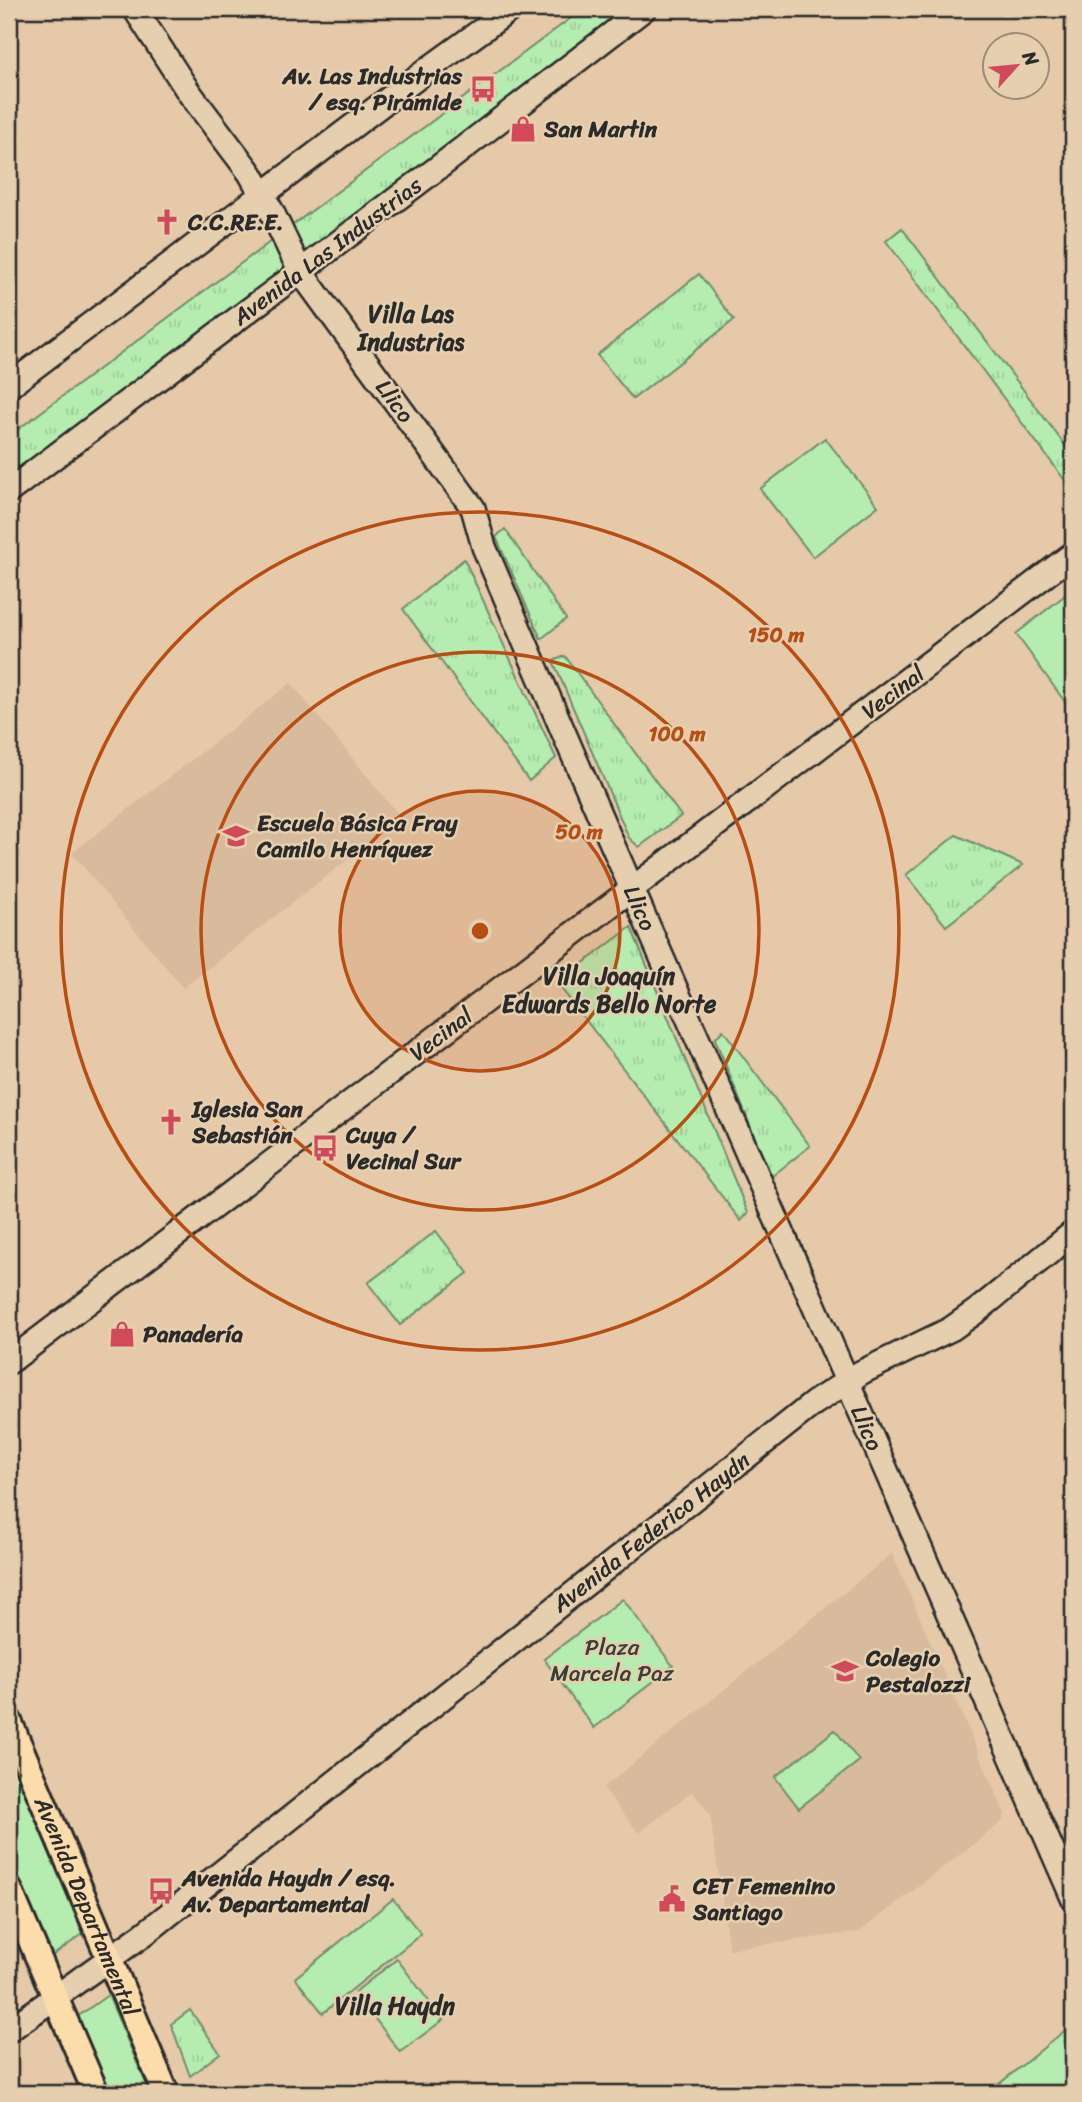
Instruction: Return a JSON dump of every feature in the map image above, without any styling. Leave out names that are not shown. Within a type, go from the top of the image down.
[{"type":"main road","name":"Avenida Departamental","points":[[9,1721],[166,2093]]},
{"type":"main road","points":[[9,1888],[96,2093]]},
{"type":"street","name":"Llico","points":[[135,9],[188,90],[250,173],[300,271],[473,508],[484,547],[1073,1898]]},
{"type":"street","points":[[9,386],[511,9]]},
{"type":"street","name":"Avenida Las Industrias","points":[[9,491],[644,9]]},
{"type":"street","name":"Vecinal","points":[[9,1362],[1073,554]]},
{"type":"street","name":"Avenida Federico Haydn","points":[[9,2030],[163,1919],[805,1410],[847,1381],[951,1329],[1073,1233]]},
{"type":"shaded area","name":"Escuela Básica Fray Camilo Henríquez","points":[[291,683],[401,818],[183,988],[72,853]]},
{"type":"shaded area","name":"Colegio Pestalozzi","points":[[892,1554],[1005,1814],[1002,1822],[859,1932],[729,1949],[710,1814],[692,1791],[639,1833],[603,1788]]},
{"type":"green space","points":[[583,9],[629,9],[491,117],[9,477],[9,436]]},
{"type":"green space","points":[[902,228],[1073,456],[1073,491],[886,241]]},
{"type":"green space","points":[[699,274],[734,320],[633,399],[597,355]]},
{"type":"green space","points":[[825,438],[878,506],[813,557],[760,489]]},
{"type":"green space","points":[[505,529],[566,619],[541,639],[496,537]]},
{"type":"green space","points":[[464,559],[556,758],[529,781],[403,609]]},
{"type":"green space","points":[[1069,592],[1073,593],[1073,713],[1016,634]]},
{"type":"green space","points":[[565,656],[681,816],[639,847],[629,838],[553,661]]},
{"type":"green space","points":[[956,835],[1023,865],[946,926],[906,875]]},
{"type":"green space","points":[[631,927],[748,1213],[741,1221],[557,983]]},
{"type":"green space","points":[[723,1030],[810,1146],[771,1177],[715,1039]]},
{"type":"green space","points":[[436,1231],[468,1273],[400,1325],[368,1283]]},
{"type":"green space","name":"Plaza Marcela Paz","points":[[623,1599],[673,1666],[594,1728],[544,1659]]},
{"type":"green space","points":[[835,1730],[859,1761],[799,1808],[775,1777]]},
{"type":"green space","points":[[9,1756],[83,1934],[49,1958],[9,1864]]},
{"type":"green space","points":[[393,1899],[421,1934],[323,2013],[295,1978]]},
{"type":"green space","points":[[397,1959],[443,2020],[400,2052],[355,1992]]},
{"type":"green space","points":[[108,1995],[150,2093],[108,2093],[74,2019]]},
{"type":"green space","points":[[190,2010],[220,2053],[190,2076],[171,2024]]},
{"type":"green space","points":[[1073,2024],[1073,2089],[1067,2093],[988,2093]]},
{"type":"place","name":"Av. Las Industrias / esq. Pirámide","points":[[483,89]]},
{"type":"place","name":"San Martin","points":[[523,129]]},
{"type":"place","name":"C.C.RE.E.","points":[[167,222]]},
{"type":"place","name":"Escuela Básica Fray Camilo Henríquez","points":[[236,836]]},
{"type":"place","name":"Iglesia San Sebastián","points":[[171,1122]]},
{"type":"place","name":"Cuya / Vecinal Sur","points":[[325,1148]]},
{"type":"place","name":"Panadería","points":[[122,1334]]},
{"type":"place","name":"Colegio Pestalozzi","points":[[845,1671]]},
{"type":"place","name":"Avenida Haydn / esq. Av. Departamental","points":[[161,1891]]},
{"type":"place","name":"CET Femenino Santiago","points":[[672,1899]]},
{"type":"district","name":"Villa Las Industrias","points":[[411,328]]},
{"type":"district","name":"Villa Joaquín Edwards Bello Norte","points":[[609,990]]},
{"type":"district","name":"Villa Haydn","points":[[395,2006]]}]
